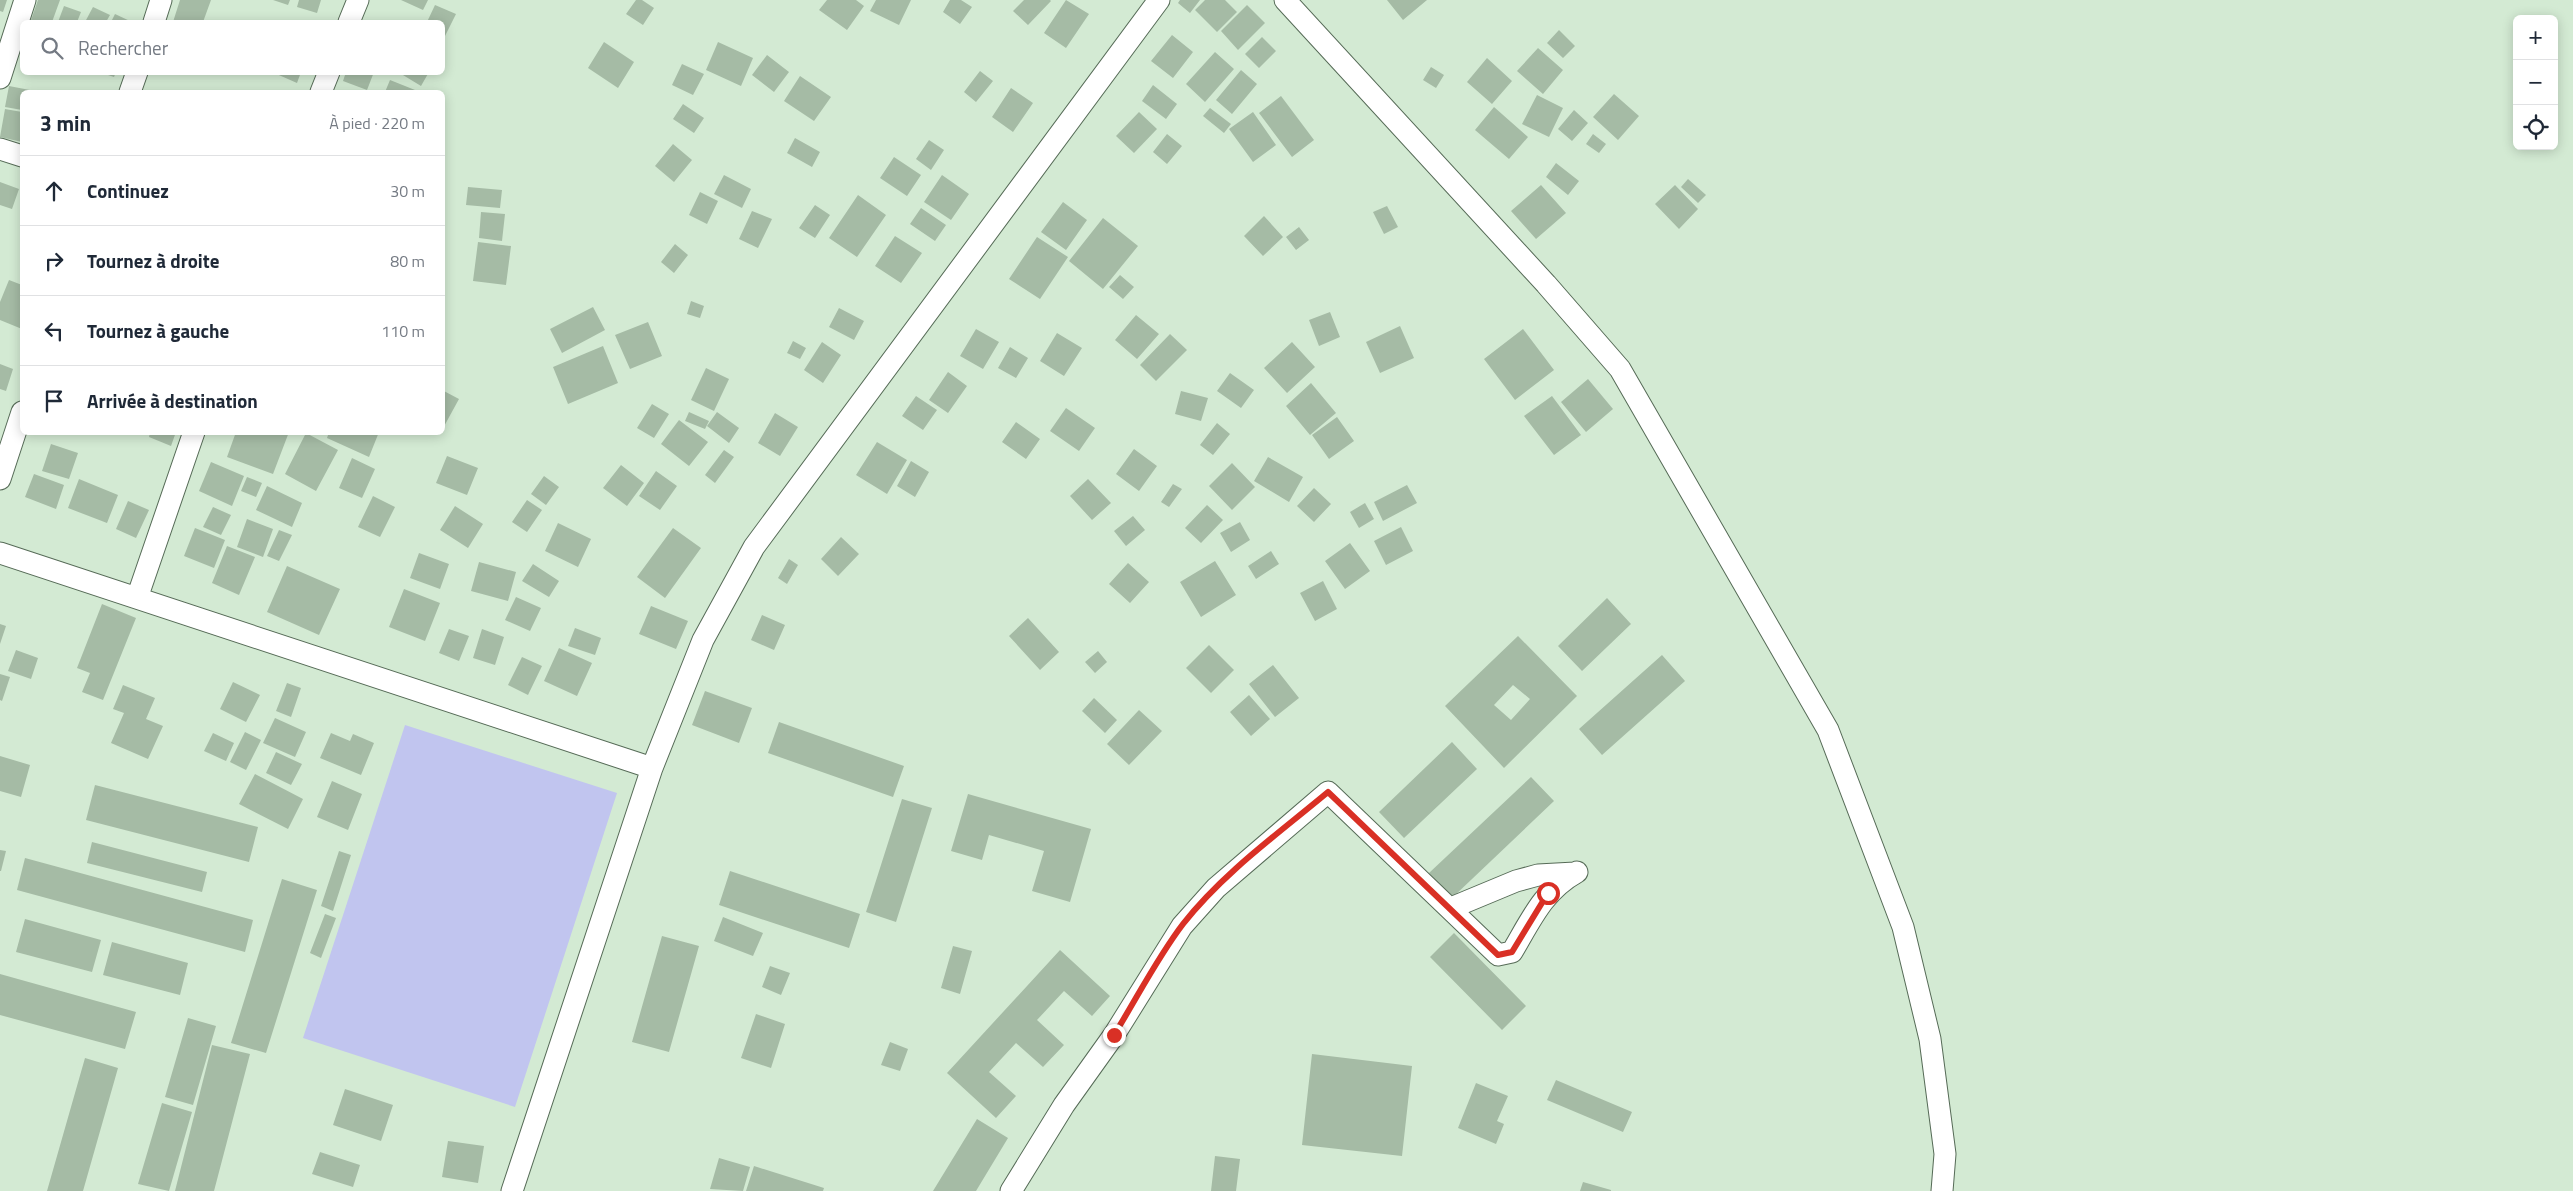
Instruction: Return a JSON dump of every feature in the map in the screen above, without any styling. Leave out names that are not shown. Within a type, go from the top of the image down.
[{"type":"street","points":[[0,78],[24,0]]},
{"type":"street","points":[[155,20],[161,0]]},
{"type":"street","points":[[350,20],[358,0]]},
{"type":"street","points":[[512,1191],[652,768],[703,640],[754,547],[1159,0]]},
{"type":"street","points":[[1285,0],[1533,270],[1620,369],[1828,730],[1903,927],[1930,1039],[1945,1154],[1942,1191]]},
{"type":"street","points":[[131,90],[136,75]]},
{"type":"street","points":[[322,90],[328,75]]},
{"type":"street","points":[[0,149],[20,155]]},
{"type":"street","points":[[0,479],[20,418]]},
{"type":"street","points":[[137,598],[193,435]]},
{"type":"street","points":[[0,553],[652,768]]},
{"type":"street","points":[[1010,1191],[1064,1105],[1114,1035],[1182,926],[1216,888],[1328,792],[1451,908],[1492,951],[1504,955],[1512,952],[1548,893],[1563,880],[1577,872],[1538,875],[1516,881],[1451,908]]},
{"type":"shaded area","points":[[405,725],[617,793],[515,1107],[303,1038]]},
{"type":"building","points":[[0,0],[7,0],[3,12],[0,11]]},
{"type":"building","points":[[38,0],[60,0],[53,20],[31,20]]},
{"type":"building","points":[[180,0],[211,0],[204,20],[174,20]]},
{"type":"building","points":[[273,0],[290,0],[288,5]]},
{"type":"building","points":[[299,0],[321,0],[317,13],[297,7]]},
{"type":"building","points":[[401,0],[428,0],[423,10]]},
{"type":"building","points":[[636,0],[642,0],[654,8],[643,25],[626,14]]},
{"type":"building","points":[[827,0],[856,0],[864,6],[847,30],[819,10]]},
{"type":"building","points":[[876,0],[911,0],[899,25],[870,11]]},
{"type":"building","points":[[950,0],[961,0],[972,7],[960,24],[943,12]]},
{"type":"building","points":[[1024,0],[1051,1],[1028,25],[1013,11]]},
{"type":"building","points":[[1066,0],[1089,14],[1066,48],[1044,33]]},
{"type":"building","points":[[1180,0],[1200,0],[1190,13],[1178,3]]},
{"type":"building","points":[[1205,0],[1225,0],[1237,12],[1217,32],[1195,10]]},
{"type":"building","points":[[1387,0],[1427,0],[1403,20]]},
{"type":"building","points":[[435,5],[456,14],[445,36],[445,20],[428,20]]},
{"type":"building","points":[[1247,5],[1265,23],[1238,50],[1221,31]]},
{"type":"building","points":[[64,6],[81,12],[78,20],[59,20]]},
{"type":"building","points":[[93,7],[110,15],[107,20],[86,20]]},
{"type":"building","points":[[115,14],[128,20],[112,20]]},
{"type":"building","points":[[1559,30],[1575,46],[1563,58],[1547,43]]},
{"type":"building","points":[[1172,35],[1193,52],[1173,78],[1151,61]]},
{"type":"building","points":[[1262,37],[1276,51],[1259,68],[1245,54]]},
{"type":"building","points":[[604,42],[634,62],[618,88],[588,68]]},
{"type":"building","points":[[718,42],[753,58],[741,86],[706,70]]},
{"type":"building","points":[[1538,48],[1563,70],[1543,94],[1517,71]]},
{"type":"building","points":[[1215,52],[1234,69],[1205,102],[1186,84]]},
{"type":"building","points":[[767,55],[789,72],[774,92],[752,75]]},
{"type":"building","points":[[1487,58],[1512,81],[1492,104],[1467,82]]},
{"type":"building","points":[[682,64],[704,74],[693,95],[672,85]]},
{"type":"building","points":[[1431,67],[1444,75],[1436,88],[1423,80]]},
{"type":"building","points":[[1241,70],[1257,84],[1232,114],[1216,100]]},
{"type":"building","points":[[980,71],[993,81],[976,102],[964,92]]},
{"type":"building","points":[[279,75],[300,75],[297,83]]},
{"type":"building","points":[[345,75],[373,75],[367,90],[343,81]]},
{"type":"building","points":[[403,75],[427,75],[421,86]]},
{"type":"building","points":[[800,76],[831,97],[814,121],[784,101]]},
{"type":"building","points":[[390,80],[415,90],[386,90]]},
{"type":"building","points":[[1153,85],[1177,104],[1166,119],[1142,101]]},
{"type":"building","points":[[9,86],[30,90],[20,90],[20,110],[5,107]]},
{"type":"building","points":[[1011,88],[1033,103],[1013,132],[992,117]]},
{"type":"building","points":[[1614,94],[1639,116],[1618,140],[1593,117]]},
{"type":"building","points":[[1537,95],[1563,108],[1549,137],[1522,124]]},
{"type":"building","points":[[1281,96],[1314,140],[1292,157],[1259,113]]},
{"type":"building","points":[[683,104],[704,118],[694,133],[673,119]]},
{"type":"building","points":[[1494,107],[1528,137],[1509,159],[1475,130]]},
{"type":"building","points":[[1210,108],[1231,124],[1224,133],[1203,116]]},
{"type":"building","points":[[5,109],[20,112],[20,142],[0,137]]},
{"type":"building","points":[[1574,110],[1588,123],[1572,141],[1558,129]]},
{"type":"building","points":[[1139,112],[1157,129],[1134,153],[1116,136]]},
{"type":"building","points":[[1253,112],[1276,145],[1253,162],[1229,129]]},
{"type":"building","points":[[1167,134],[1182,146],[1167,164],[1153,152]]},
{"type":"building","points":[[1593,134],[1606,144],[1599,153],[1586,144]]},
{"type":"building","points":[[795,138],[820,152],[812,167],[787,153]]},
{"type":"building","points":[[929,140],[944,150],[931,170],[916,159]]},
{"type":"building","points":[[673,144],[692,160],[674,182],[655,166]]},
{"type":"building","points":[[894,157],[921,175],[907,196],[880,178]]},
{"type":"building","points":[[1556,163],[1579,181],[1568,195],[1546,177]]},
{"type":"building","points":[[724,175],[751,189],[742,208],[714,194]]},
{"type":"building","points":[[942,175],[969,194],[951,220],[924,202]]},
{"type":"building","points":[[1688,179],[1706,195],[1698,203],[1681,187]]},
{"type":"building","points":[[0,182],[19,189],[12,209],[0,205]]},
{"type":"building","points":[[1541,185],[1566,213],[1536,239],[1511,211]]},
{"type":"building","points":[[1675,185],[1698,209],[1679,229],[1655,204]]},
{"type":"building","points":[[468,187],[502,190],[500,208],[466,205]]},
{"type":"building","points":[[700,192],[718,201],[707,224],[689,215]]},
{"type":"building","points":[[858,195],[886,215],[857,257],[829,238]]},
{"type":"building","points":[[1063,202],[1087,220],[1066,250],[1041,232]]},
{"type":"building","points":[[815,205],[830,215],[815,238],[799,228]]},
{"type":"building","points":[[1387,206],[1398,227],[1384,234],[1373,212]]},
{"type":"building","points":[[921,208],[946,225],[935,241],[910,224]]},
{"type":"building","points":[[752,211],[772,219],[758,248],[739,239]]},
{"type":"building","points":[[481,212],[505,214],[502,241],[479,238]]},
{"type":"building","points":[[1264,216],[1283,237],[1263,256],[1244,236]]},
{"type":"building","points":[[1103,218],[1138,246],[1103,289],[1069,261]]},
{"type":"building","points":[[1299,227],[1309,240],[1296,250],[1286,237]]},
{"type":"building","points":[[895,236],[922,253],[901,283],[875,266]]},
{"type":"building","points":[[1037,237],[1068,257],[1040,299],[1009,279]]},
{"type":"building","points":[[478,242],[511,246],[506,285],[473,281]]},
{"type":"building","points":[[675,244],[688,255],[674,273],[661,262]]},
{"type":"building","points":[[1120,275],[1134,287],[1123,299],[1109,287]]},
{"type":"building","points":[[9,280],[20,284],[20,328],[0,320],[0,302]]},
{"type":"building","points":[[691,301],[704,306],[700,318],[687,314]]},
{"type":"building","points":[[593,307],[605,330],[562,353],[550,329]]},
{"type":"building","points":[[839,308],[864,321],[854,340],[829,327]]},
{"type":"building","points":[[1330,312],[1340,337],[1319,346],[1309,320]]},
{"type":"building","points":[[1136,315],[1159,334],[1137,359],[1115,340]]},
{"type":"building","points":[[648,322],[662,356],[630,369],[615,335]]},
{"type":"building","points":[[1400,326],[1414,358],[1380,373],[1366,342]]},
{"type":"building","points":[[976,329],[999,342],[983,369],[960,356]]},
{"type":"building","points":[[1523,329],[1554,370],[1515,400],[1484,359]]},
{"type":"building","points":[[1057,333],[1082,348],[1064,376],[1040,361]]},
{"type":"building","points":[[1170,334],[1187,350],[1156,381],[1140,365]]},
{"type":"building","points":[[793,341],[806,348],[800,359],[787,353]]},
{"type":"building","points":[[822,342],[841,355],[823,383],[804,370]]},
{"type":"building","points":[[1292,342],[1315,367],[1287,393],[1264,368]]},
{"type":"building","points":[[603,346],[618,383],[568,404],[553,367]]},
{"type":"building","points":[[1010,347],[1028,358],[1016,378],[998,368]]},
{"type":"building","points":[[0,364],[13,369],[6,391],[0,389]]},
{"type":"building","points":[[706,368],[729,379],[714,411],[691,400]]},
{"type":"building","points":[[948,372],[967,386],[948,413],[929,400]]},
{"type":"building","points":[[1230,373],[1254,390],[1241,408],[1217,391]]},
{"type":"building","points":[[1588,379],[1613,409],[1586,432],[1561,402]]},
{"type":"building","points":[[1311,383],[1336,413],[1310,435],[1286,406]]},
{"type":"building","points":[[1181,391],[1208,398],[1201,421],[1175,414]]},
{"type":"building","points":[[445,392],[459,399],[445,425]]},
{"type":"building","points":[[916,396],[937,410],[923,430],[902,416]]},
{"type":"building","points":[[1552,396],[1581,435],[1554,455],[1524,416]]},
{"type":"building","points":[[652,404],[669,414],[654,438],[637,428]]},
{"type":"building","points":[[1066,408],[1095,428],[1079,451],[1050,431]]},
{"type":"building","points":[[689,412],[709,421],[705,429],[685,421]]},
{"type":"building","points":[[717,412],[739,428],[729,443],[707,426]]},
{"type":"building","points":[[775,413],[798,427],[780,456],[758,443]]},
{"type":"building","points":[[1337,417],[1354,441],[1329,459],[1312,435]]},
{"type":"building","points":[[679,420],[708,442],[689,466],[661,444]]},
{"type":"building","points":[[1016,422],[1040,439],[1026,459],[1002,442]]},
{"type":"building","points":[[1217,423],[1230,434],[1213,455],[1200,445]]},
{"type":"building","points":[[149,435],[175,435],[171,446],[149,437]]},
{"type":"building","points":[[235,435],[288,435],[273,474],[227,457]]},
{"type":"building","points":[[305,435],[310,435],[338,450],[316,491],[285,474]]},
{"type":"building","points":[[328,435],[378,435],[369,457],[327,438]]},
{"type":"building","points":[[877,442],[907,460],[887,494],[856,475]]},
{"type":"building","points":[[51,444],[78,453],[69,479],[42,471]]},
{"type":"building","points":[[1134,449],[1157,466],[1139,491],[1116,474]]},
{"type":"building","points":[[724,450],[734,457],[715,483],[705,475]]},
{"type":"building","points":[[447,456],[478,468],[467,495],[436,483]]},
{"type":"building","points":[[1268,457],[1303,477],[1289,502],[1254,481]]},
{"type":"building","points":[[352,458],[375,469],[362,498],[339,488]]},
{"type":"building","points":[[911,461],[929,472],[915,497],[897,486]]},
{"type":"building","points":[[211,462],[244,476],[232,506],[199,491]]},
{"type":"building","points":[[1232,463],[1255,487],[1232,510],[1209,486]]},
{"type":"building","points":[[621,465],[644,483],[627,506],[603,488]]},
{"type":"building","points":[[656,471],[677,486],[660,510],[639,496]]},
{"type":"building","points":[[34,474],[64,485],[56,509],[25,497]]},
{"type":"building","points":[[544,476],[559,487],[546,505],[531,494]]},
{"type":"building","points":[[247,477],[262,483],[256,497],[241,491]]},
{"type":"building","points":[[79,479],[118,495],[107,523],[68,508]]},
{"type":"building","points":[[1088,479],[1111,503],[1092,520],[1070,496]]},
{"type":"building","points":[[1173,484],[1182,489],[1169,507],[1161,502]]},
{"type":"building","points":[[1407,485],[1417,503],[1383,521],[1374,502]]},
{"type":"building","points":[[267,486],[302,503],[292,527],[256,510]]},
{"type":"building","points":[[1314,488],[1331,504],[1314,522],[1297,506]]},
{"type":"building","points":[[373,496],[395,507],[380,537],[358,527]]},
{"type":"building","points":[[527,500],[542,510],[527,532],[512,522]]},
{"type":"building","points":[[128,501],[149,510],[136,538],[116,529]]},
{"type":"building","points":[[1365,503],[1374,519],[1359,528],[1350,512]]},
{"type":"building","points":[[1207,505],[1223,520],[1201,543],[1185,528]]},
{"type":"building","points":[[455,506],[483,524],[468,548],[440,530]]},
{"type":"building","points":[[213,507],[231,515],[221,535],[203,527]]},
{"type":"building","points":[[1133,516],[1145,530],[1126,546],[1114,531]]},
{"type":"building","points":[[247,519],[273,529],[263,557],[237,547]]},
{"type":"building","points":[[1240,522],[1250,540],[1231,552],[1220,533]]},
{"type":"building","points":[[558,523],[591,539],[578,567],[545,551]]},
{"type":"building","points":[[1401,527],[1413,551],[1386,565],[1374,541]]},
{"type":"building","points":[[195,528],[225,540],[214,568],[184,556]]},
{"type":"building","points":[[673,528],[701,548],[665,598],[637,577]]},
{"type":"building","points":[[279,530],[292,535],[279,561],[267,556]]},
{"type":"building","points":[[841,537],[859,554],[838,576],[821,559]]},
{"type":"building","points":[[1350,543],[1370,571],[1345,589],[1325,561]]},
{"type":"building","points":[[227,546],[255,557],[239,595],[212,583]]},
{"type":"building","points":[[1271,551],[1279,564],[1256,579],[1248,566]]},
{"type":"building","points":[[419,553],[449,564],[440,589],[410,578]]},
{"type":"building","points":[[789,559],[798,565],[787,584],[778,578]]},
{"type":"building","points":[[1215,561],[1236,595],[1201,617],[1180,582]]},
{"type":"building","points":[[479,562],[516,572],[508,601],[471,591]]},
{"type":"building","points":[[1128,563],[1149,582],[1130,603],[1109,584]]},
{"type":"building","points":[[533,564],[559,581],[549,597],[522,581]]},
{"type":"building","points":[[287,566],[340,589],[319,635],[267,612]]},
{"type":"building","points":[[1323,581],[1337,609],[1315,621],[1300,593]]},
{"type":"building","points":[[404,589],[440,603],[425,641],[389,627]]},
{"type":"building","points":[[516,597],[541,608],[530,631],[505,620]]},
{"type":"building","points":[[1607,598],[1631,624],[1582,671],[1558,646]]},
{"type":"building","points":[[102,604],[136,618],[103,700],[82,692],[90,673],[77,668]]},
{"type":"building","points":[[651,606],[688,621],[676,649],[639,634]]},
{"type":"building","points":[[762,615],[785,625],[774,650],[751,640]]},
{"type":"building","points":[[1028,618],[1059,652],[1040,670],[1009,636]]},
{"type":"building","points":[[0,624],[6,626],[0,644]]},
{"type":"building","points":[[575,628],[601,638],[595,655],[568,646]]},
{"type":"building","points":[[449,629],[469,636],[459,661],[439,653]]},
{"type":"building","points":[[482,629],[504,637],[495,665],[473,658]]},
{"type":"building","points":[[1518,636],[1577,696],[1504,768],[1445,706]],"holes":[[[1513,685],[1530,699],[1511,720],[1494,705]]]},
{"type":"building","points":[[1209,645],[1234,670],[1211,693],[1186,668]]},
{"type":"building","points":[[559,648],[592,663],[577,696],[544,681]]},
{"type":"building","points":[[16,650],[38,658],[31,679],[8,671]]},
{"type":"building","points":[[1098,651],[1107,662],[1095,673],[1085,662]]},
{"type":"building","points":[[1662,655],[1685,681],[1602,755],[1579,729]]},
{"type":"building","points":[[522,657],[542,666],[528,695],[508,685]]},
{"type":"building","points":[[1273,665],[1299,698],[1275,717],[1249,684]]},
{"type":"building","points":[[0,674],[10,677],[2,701],[0,700]]},
{"type":"building","points":[[233,682],[260,695],[246,722],[220,709]]},
{"type":"building","points":[[287,683],[301,688],[291,717],[276,711]]},
{"type":"building","points":[[123,685],[155,698],[146,719],[163,726],[148,759],[111,743],[124,713],[113,709]]},
{"type":"building","points":[[705,691],[752,708],[739,743],[692,725]]},
{"type":"building","points":[[1249,695],[1270,719],[1251,736],[1230,712]]},
{"type":"building","points":[[1094,698],[1117,720],[1105,733],[1082,711]]},
{"type":"building","points":[[1139,710],[1162,731],[1129,765],[1107,744]]},
{"type":"building","points":[[275,718],[306,732],[295,757],[263,743]]},
{"type":"building","points":[[779,722],[904,766],[893,797],[768,753]]},
{"type":"building","points":[[245,732],[261,740],[246,770],[230,762]]},
{"type":"building","points":[[213,733],[234,743],[226,761],[204,751]]},
{"type":"building","points":[[331,733],[350,741],[353,734],[374,743],[361,775],[320,758]]},
{"type":"building","points":[[1452,742],[1477,769],[1404,838],[1379,812]]},
{"type":"building","points":[[276,752],[302,764],[291,785],[266,773]]},
{"type":"building","points":[[0,756],[30,765],[21,797],[0,791]]},
{"type":"building","points":[[255,774],[303,799],[288,829],[239,804]]},
{"type":"building","points":[[1531,777],[1554,801],[1452,898],[1429,873]]},
{"type":"building","points":[[332,781],[362,794],[348,830],[317,817]]},
{"type":"building","points":[[95,785],[258,827],[249,862],[86,820]]},
{"type":"building","points":[[968,794],[1091,829],[1070,902],[1032,891],[1044,851],[989,835],[982,860],[951,851]]},
{"type":"building","points":[[902,799],[932,808],[896,922],[866,912]]},
{"type":"building","points":[[92,842],[207,872],[202,892],[87,863]]},
{"type":"building","points":[[0,850],[6,851],[1,871],[0,871]]},
{"type":"building","points":[[339,851],[351,855],[333,911],[321,906]]},
{"type":"building","points":[[25,858],[253,920],[245,952],[17,890]]},
{"type":"building","points":[[730,871],[860,914],[849,948],[719,905]]},
{"type":"building","points":[[282,879],[317,890],[266,1053],[231,1043]]},
{"type":"building","points":[[325,914],[336,918],[321,958],[310,953]]},
{"type":"building","points":[[723,917],[763,933],[753,956],[714,941]]},
{"type":"building","points":[[25,919],[101,940],[92,972],[16,952]]},
{"type":"building","points":[[1454,933],[1526,1006],[1502,1030],[1430,957]]},
{"type":"building","points":[[662,936],[699,946],[669,1052],[632,1042]]},
{"type":"building","points":[[112,942],[188,963],[180,995],[103,975]]},
{"type":"building","points":[[953,946],[972,951],[960,994],[941,988]]},
{"type":"building","points":[[1060,950],[1110,996],[1092,1016],[1064,991],[1037,1020],[1064,1045],[1043,1067],[1016,1043],[989,1072],[1016,1096],[996,1118],[947,1073]]},
{"type":"building","points":[[770,966],[790,973],[781,995],[762,987]]},
{"type":"building","points":[[0,974],[136,1012],[125,1049],[0,1015]]},
{"type":"building","points":[[756,1014],[785,1024],[771,1068],[741,1058]]},
{"type":"building","points":[[188,1018],[216,1026],[193,1105],[165,1097]]},
{"type":"building","points":[[890,1042],[908,1049],[900,1071],[881,1065]]},
{"type":"building","points":[[212,1045],[250,1054],[214,1191],[175,1191]]},
{"type":"building","points":[[1312,1054],[1412,1066],[1402,1156],[1302,1145]]},
{"type":"building","points":[[85,1058],[118,1068],[83,1191],[47,1191]]},
{"type":"building","points":[[1556,1080],[1632,1112],[1623,1132],[1547,1100]]},
{"type":"building","points":[[1476,1083],[1508,1096],[1497,1121],[1504,1124],[1496,1144],[1458,1128]]},
{"type":"building","points":[[345,1089],[393,1105],[381,1141],[333,1125]]},
{"type":"building","points":[[162,1103],[192,1112],[169,1191],[138,1184]]},
{"type":"building","points":[[977,1119],[1008,1138],[976,1191],[933,1191]]},
{"type":"building","points":[[448,1141],[484,1146],[478,1183],[442,1177]]},
{"type":"building","points":[[320,1152],[360,1165],[353,1187],[312,1174]]},
{"type":"building","points":[[1215,1156],[1240,1159],[1236,1191],[1211,1191]]},
{"type":"building","points":[[719,1158],[750,1167],[743,1191],[710,1189]]},
{"type":"building","points":[[754,1166],[824,1188],[823,1191],[746,1191]]},
{"type":"building","points":[[1583,1182],[1611,1190],[1611,1191],[1580,1191]]},
{"type":"route","points":[[1114,1035],[1182,926],[1198,907],[1216,888],[1328,792],[1498,955],[1512,952],[1548,893]]}]
